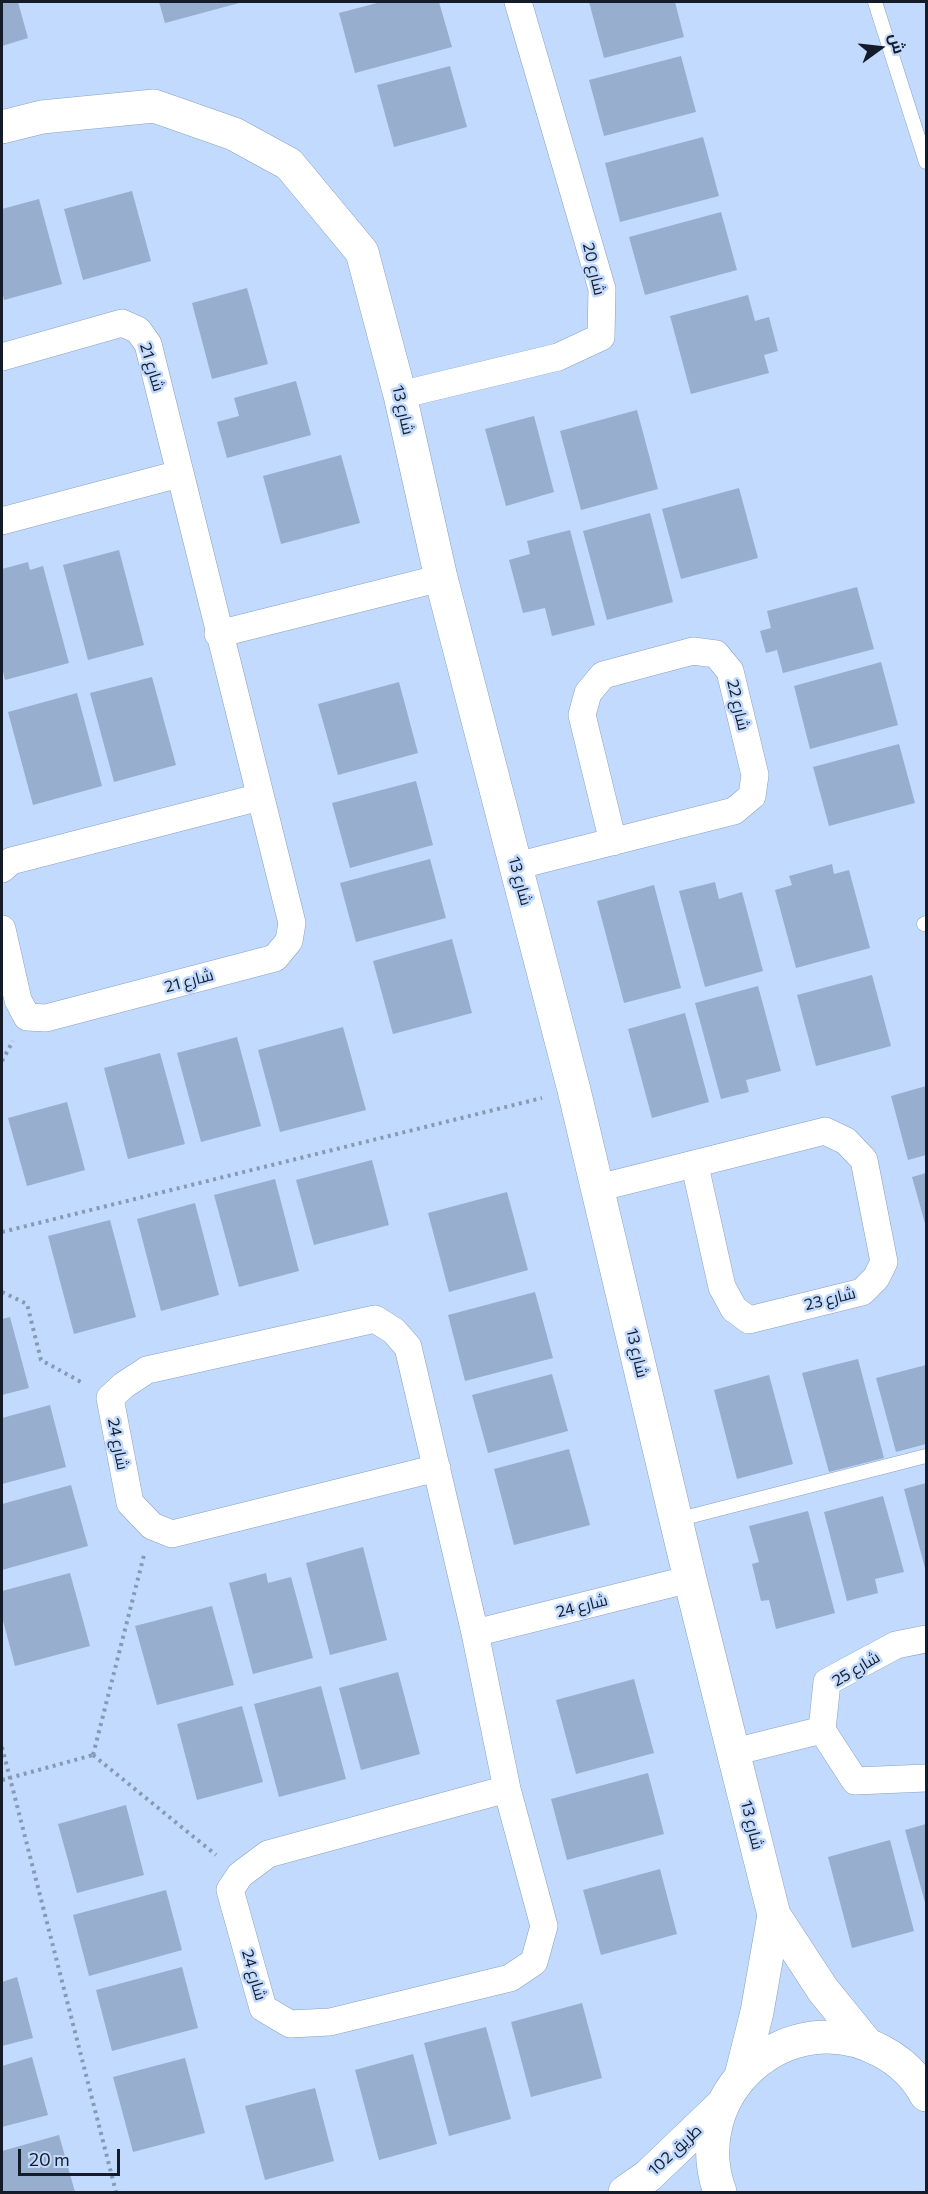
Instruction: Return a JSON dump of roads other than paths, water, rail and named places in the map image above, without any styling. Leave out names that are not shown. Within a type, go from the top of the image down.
[{"type":"street","name":"شارع 20","points":[[400,395],[558,357],[601,337],[602,289],[519,2]]},
{"type":"street","name":"شارع 13","points":[[2,127],[42,117],[154,106],[234,134],[289,164],[362,252],[400,395],[441,578],[574,1090],[690,1579],[774,1915],[823,1990],[866,2043]]},
{"type":"street","name":"شارع 21","points":[[2,357],[122,323],[138,330],[148,344],[218,634],[292,923],[289,941],[275,958],[46,1018],[27,1017],[18,1000],[2,929]]},
{"type":"street","points":[[2,521],[179,474]]},
{"type":"street","points":[[218,634],[441,578]]},
{"type":"street","name":"شارع 22","points":[[516,866],[613,842],[734,811],[752,796],[755,775],[730,671],[716,654],[693,651],[603,675],[588,693],[582,715],[613,842]]},
{"type":"street","points":[[2,870],[11,861],[260,797]]},
{"type":"street","name":"23 شارع","points":[[598,1188],[695,1166],[825,1131],[846,1141],[864,1160],[884,1262],[876,1278],[862,1292],[749,1320],[734,1310],[722,1287],[695,1166]]},
{"type":"street","name":"شارع 24","points":[[437,1468],[172,1534],[152,1526],[130,1503],[110,1398],[124,1385],[147,1370],[375,1319],[394,1331],[408,1347],[437,1468],[475,1634],[507,1790],[544,1926],[534,1962],[510,1978],[330,2022],[290,2024],[263,2008],[230,1890],[240,1875],[268,1854],[507,1790]]},
{"type":"street","name":"شارع 24","points":[[475,1634],[690,1579]]},
{"type":"street","name":"شارع 25","points":[[822,1730],[827,1682],[896,1645],[927,1639]]},
{"type":"street","points":[[734,1752],[822,1730],[855,1781],[927,1778]]},
{"type":"street","name":"شارع 13","points":[[741,2076],[757,2012],[774,1915]]},
{"type":"street","points":[[720,2193],[714,2176],[713,2140],[722,2105],[741,2076],[767,2053],[799,2040],[833,2036],[866,2043],[911,2061],[927,2095]]},
{"type":"street","name":"طريق 102","points":[[625,2193],[648,2176],[722,2105]]},
{"type":"lane","points":[[875,2],[927,162]]},
{"type":"lane","points":[[676,1520],[927,1456]]}]
